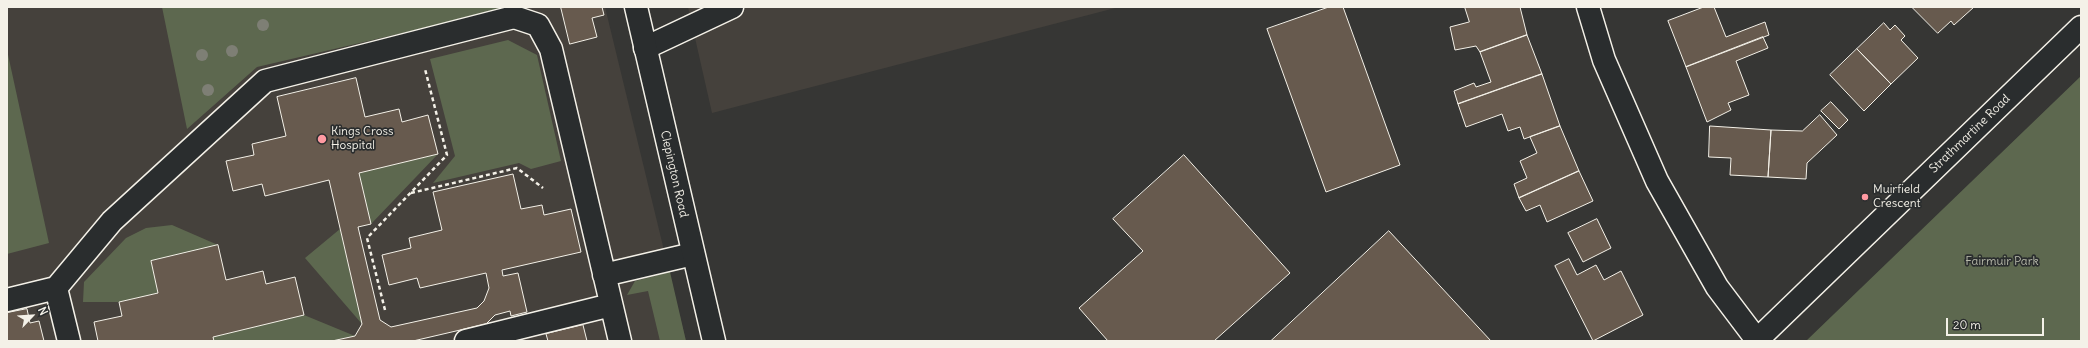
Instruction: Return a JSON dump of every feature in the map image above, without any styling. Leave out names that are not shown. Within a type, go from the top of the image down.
[{"type":"street","name":"Clepington Road","points":[[636,7],[714,341]]},
{"type":"street","points":[[645,48],[732,7]]},
{"type":"street","points":[[1588,7],[1604,60],[1657,181],[1717,287],[1757,340]]},
{"type":"street","points":[[7,300],[56,288],[112,221],[265,81],[514,17],[538,25],[551,49],[620,341]]},
{"type":"street","name":"Strathmartine Road","points":[[1757,340],[2081,27]]},
{"type":"street","points":[[604,275],[693,254]]},
{"type":"street","points":[[56,288],[69,341]]},
{"type":"street","points":[[466,341],[611,305]]},
{"type":"path","points":[[385,310],[367,238],[447,154],[418,42]]},
{"type":"path","points":[[411,193],[517,168],[543,188]]},
{"type":"shaded area","name":"Kings Cross Hospital","points":[[7,7],[605,7],[686,341],[7,341]]},
{"type":"shaded area","points":[[688,7],[1119,7],[712,113]]},
{"type":"green space","points":[[162,7],[514,7],[257,67],[187,129]]},
{"type":"green space","points":[[508,40],[537,55],[561,161],[531,169],[519,163],[433,183],[455,156],[430,59]]},
{"type":"green space","points":[[7,50],[49,243],[7,254]]},
{"type":"green space","name":"Fairmuir Park","points":[[2081,76],[2081,341],[1806,341]]},
{"type":"green space","points":[[438,154],[371,224],[359,173]]},
{"type":"green space","points":[[172,225],[218,245],[151,261],[158,293],[119,302],[83,302],[84,282],[126,238],[146,228]]},
{"type":"green space","points":[[340,229],[362,324],[305,258]]},
{"type":"green space","points":[[670,272],[686,341],[660,341],[648,291],[627,295],[635,281]]},
{"type":"green space","points":[[304,315],[355,336],[332,341],[214,341],[213,337]]},
{"type":"building","points":[[561,7],[602,7],[604,15],[592,18],[597,37],[570,44]]},
{"type":"building","points":[[1329,7],[1343,7],[1400,165],[1326,192],[1267,29]]},
{"type":"building","points":[[1465,7],[1520,7],[1527,35],[1480,52],[1476,46],[1455,50],[1450,27],[1469,22]]},
{"type":"building","points":[[1704,7],[1714,7],[1726,37],[1765,22],[1769,35],[1686,67],[1668,21]]},
{"type":"building","points":[[1912,7],[1974,7],[1954,25],[1951,21],[1938,33]]},
{"type":"building","points":[[1884,23],[1890,30],[1895,25],[1905,36],[1901,40],[1918,58],[1891,84],[1857,49]]},
{"type":"building","points":[[1527,35],[1542,74],[1458,104],[1454,91],[1474,83],[1476,87],[1491,82],[1480,52]]},
{"type":"building","points":[[1763,37],[1768,48],[1736,61],[1749,95],[1728,103],[1731,110],[1707,122],[1686,67]]},
{"type":"building","points":[[1857,49],[1891,84],[1864,111],[1830,75]]},
{"type":"building","points":[[1542,74],[1560,126],[1524,139],[1520,127],[1508,131],[1502,114],[1466,127],[1458,104]]},
{"type":"building","points":[[356,78],[365,117],[399,109],[402,122],[428,115],[438,154],[359,173],[371,224],[358,227],[380,320],[391,327],[477,308],[484,301],[489,288],[486,273],[420,288],[417,278],[389,285],[382,255],[411,248],[409,238],[442,230],[433,192],[513,174],[521,209],[542,205],[544,215],[571,209],[581,252],[502,270],[503,276],[518,273],[527,312],[511,316],[510,311],[495,315],[486,324],[413,341],[332,341],[355,336],[362,324],[329,180],[265,196],[262,184],[233,191],[226,161],[254,155],[252,144],[286,136],[277,97]]},
{"type":"building","points":[[1831,102],[1848,120],[1839,129],[1821,111]]},
{"type":"building","points":[[1820,115],[1837,135],[1807,163],[1806,179],[1768,177],[1771,130],[1802,131]]},
{"type":"building","points":[[1560,126],[1579,171],[1519,198],[1514,184],[1527,178],[1520,161],[1537,153],[1530,137]]},
{"type":"building","points":[[1710,126],[1771,130],[1768,177],[1730,175],[1731,158],[1709,157]]},
{"type":"building","points":[[1184,155],[1290,273],[1214,341],[1108,341],[1079,308],[1143,251],[1113,219]]},
{"type":"building","points":[[1579,171],[1593,201],[1547,222],[1540,205],[1526,211],[1519,198]]},
{"type":"building","points":[[1597,219],[1611,248],[1583,262],[1568,233]]},
{"type":"building","points":[[1389,231],[1491,341],[1271,341]]},
{"type":"building","points":[[218,245],[226,280],[263,271],[266,284],[295,277],[304,315],[213,337],[214,341],[98,341],[94,322],[122,316],[119,302],[158,293],[151,261]]},
{"type":"building","points":[[1569,259],[1577,275],[1596,265],[1604,280],[1621,271],[1643,315],[1593,341],[1555,266]]},
{"type":"building","points":[[27,309],[30,323],[39,321],[44,341],[7,341],[7,313]]},
{"type":"building","points":[[583,325],[587,341],[548,341],[546,334]]},
{"type":"place","name":"Kings Cross Hospital","points":[[322,139]]},
{"type":"place","name":"Muirfield Crescent","points":[[1865,197]]}]
